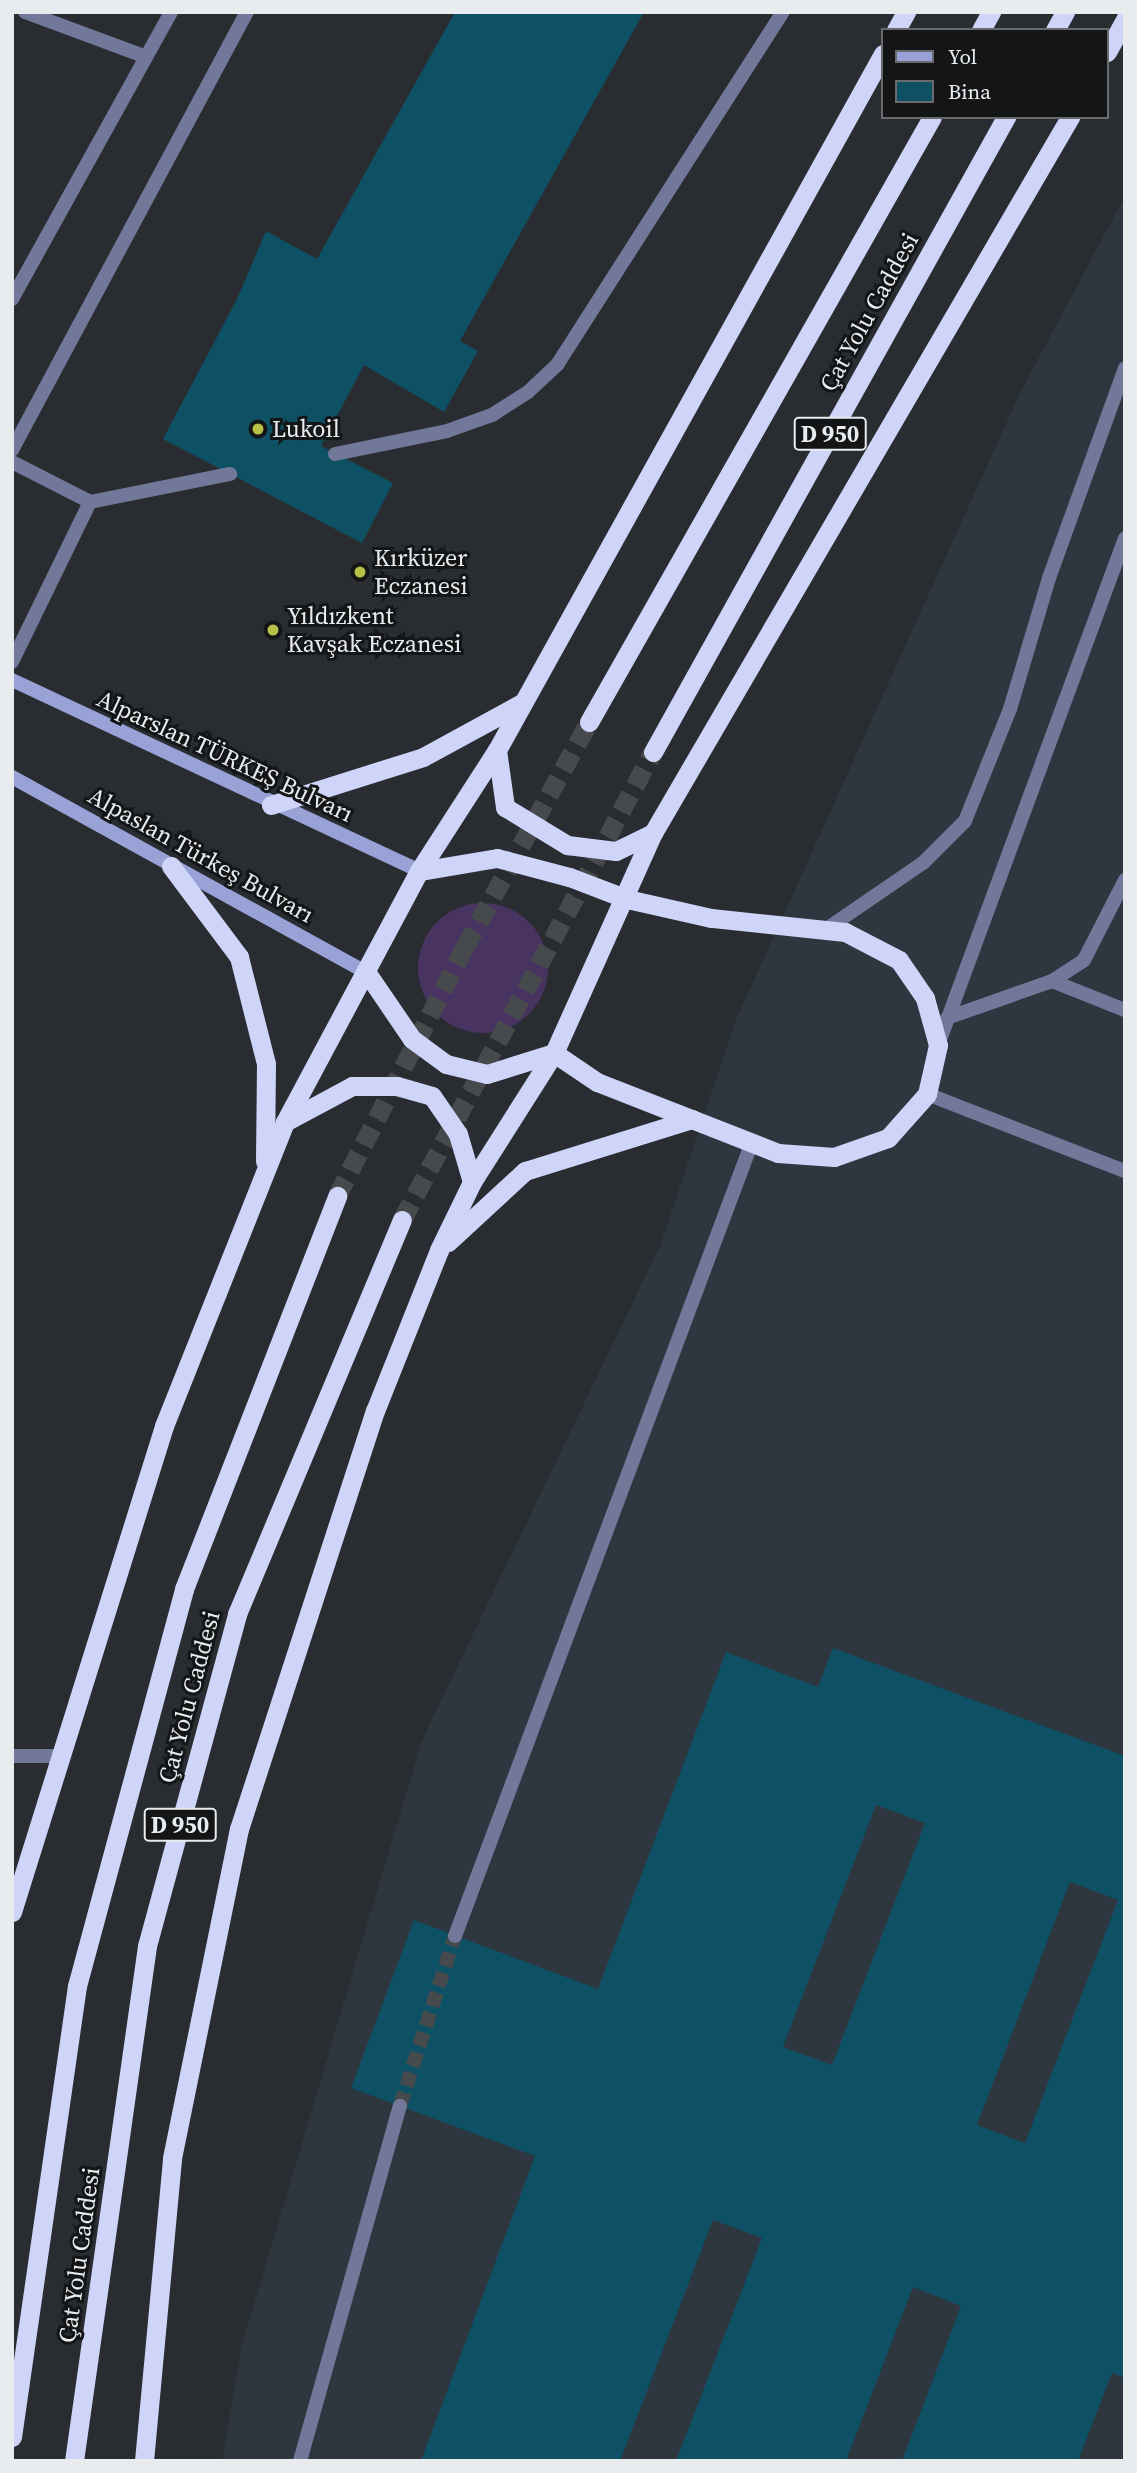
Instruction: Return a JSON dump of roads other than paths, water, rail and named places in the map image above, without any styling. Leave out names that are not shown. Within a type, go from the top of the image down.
[{"type":"highway","points":[[898,28],[906,12]]},
{"type":"highway","points":[[982,28],[991,12]]},
{"type":"highway","points":[[1056,28],[1065,12]]},
{"type":"highway","points":[[1109,48],[1125,19]]},
{"type":"highway","points":[[12,1912],[164,1426],[285,1122],[419,872],[497,750],[881,58]]},
{"type":"highway","name":"Çat Yolu Caddesi","points":[[589,722],[931,119]]},
{"type":"highway","name":"Çat Yolu Caddesi","points":[[653,752],[1005,119]]},
{"type":"highway","points":[[144,2461],[172,2158],[239,1829],[374,1412],[439,1250],[472,1182],[554,1053],[627,899],[653,832],[1069,119]]},
{"type":"highway","points":[[271,805],[423,757],[523,703]]},
{"type":"highway","points":[[497,750],[505,807],[567,845],[616,851],[653,832]]},
{"type":"highway","points":[[419,872],[497,858],[569,877],[627,899],[711,918],[845,932],[899,960],[925,998],[938,1045],[927,1094],[888,1138],[834,1157],[778,1153],[597,1082],[554,1053]]},
{"type":"highway","points":[[172,866],[239,957],[267,1064],[265,1173]]},
{"type":"highway","points":[[367,972],[412,1039],[446,1064],[487,1074],[554,1053]]},
{"type":"highway","points":[[285,1122],[352,1086],[397,1086],[432,1096],[458,1134],[472,1182]]},
{"type":"highway","points":[[439,1250],[525,1171],[692,1119]]},
{"type":"highway","name":"Çat Yolu Caddesi","points":[[12,2437],[78,1986],[184,1589],[337,1196]]},
{"type":"highway","name":"Çat Yolu Caddesi","points":[[74,2461],[147,1946],[237,1614],[402,1220]]},
{"type":"main road","name":"Alparslan TÜRKEŞ Bulvarı","points":[[12,680],[271,805],[419,872]]},
{"type":"main road","name":"Alpaslan Türkeş Bulvarı","points":[[12,777],[367,972]]},
{"type":"street","points":[[25,12],[145,56]]},
{"type":"street","points":[[12,299],[171,12]]},
{"type":"street","points":[[12,450],[247,12]]},
{"type":"street","points":[[335,454],[447,431],[492,415],[528,393],[557,365],[783,12]]},
{"type":"street","points":[[825,930],[923,863],[965,821],[1010,709],[1049,578],[1125,368]]},
{"type":"street","points":[[12,462],[90,502],[230,474]]},
{"type":"street","points":[[12,662],[90,502]]},
{"type":"street","points":[[938,1045],[1125,538]]},
{"type":"street","points":[[947,1018],[1052,981],[1084,960],[1125,880]]},
{"type":"street","points":[[1052,981],[1125,1010]]},
{"type":"street","points":[[927,1094],[1125,1171]]},
{"type":"street","points":[[455,1936],[752,1142]]},
{"type":"street","points":[[12,1756],[61,1756]]},
{"type":"street","points":[[300,2461],[400,2106]]},
{"type":"tunnel","points":[[337,1196],[465,947],[589,722]]},
{"type":"tunnel","points":[[402,1220],[653,752]]},
{"type":"tunnel","points":[[400,2106],[455,1936]]},
{"type":"place","name":"Lukoil","points":[[258,429]]},
{"type":"place","name":"Kırküzer Eczanesi","points":[[360,572]]},
{"type":"place","name":"Yıldızkent Kavşak Eczanesi","points":[[273,630]]}]
